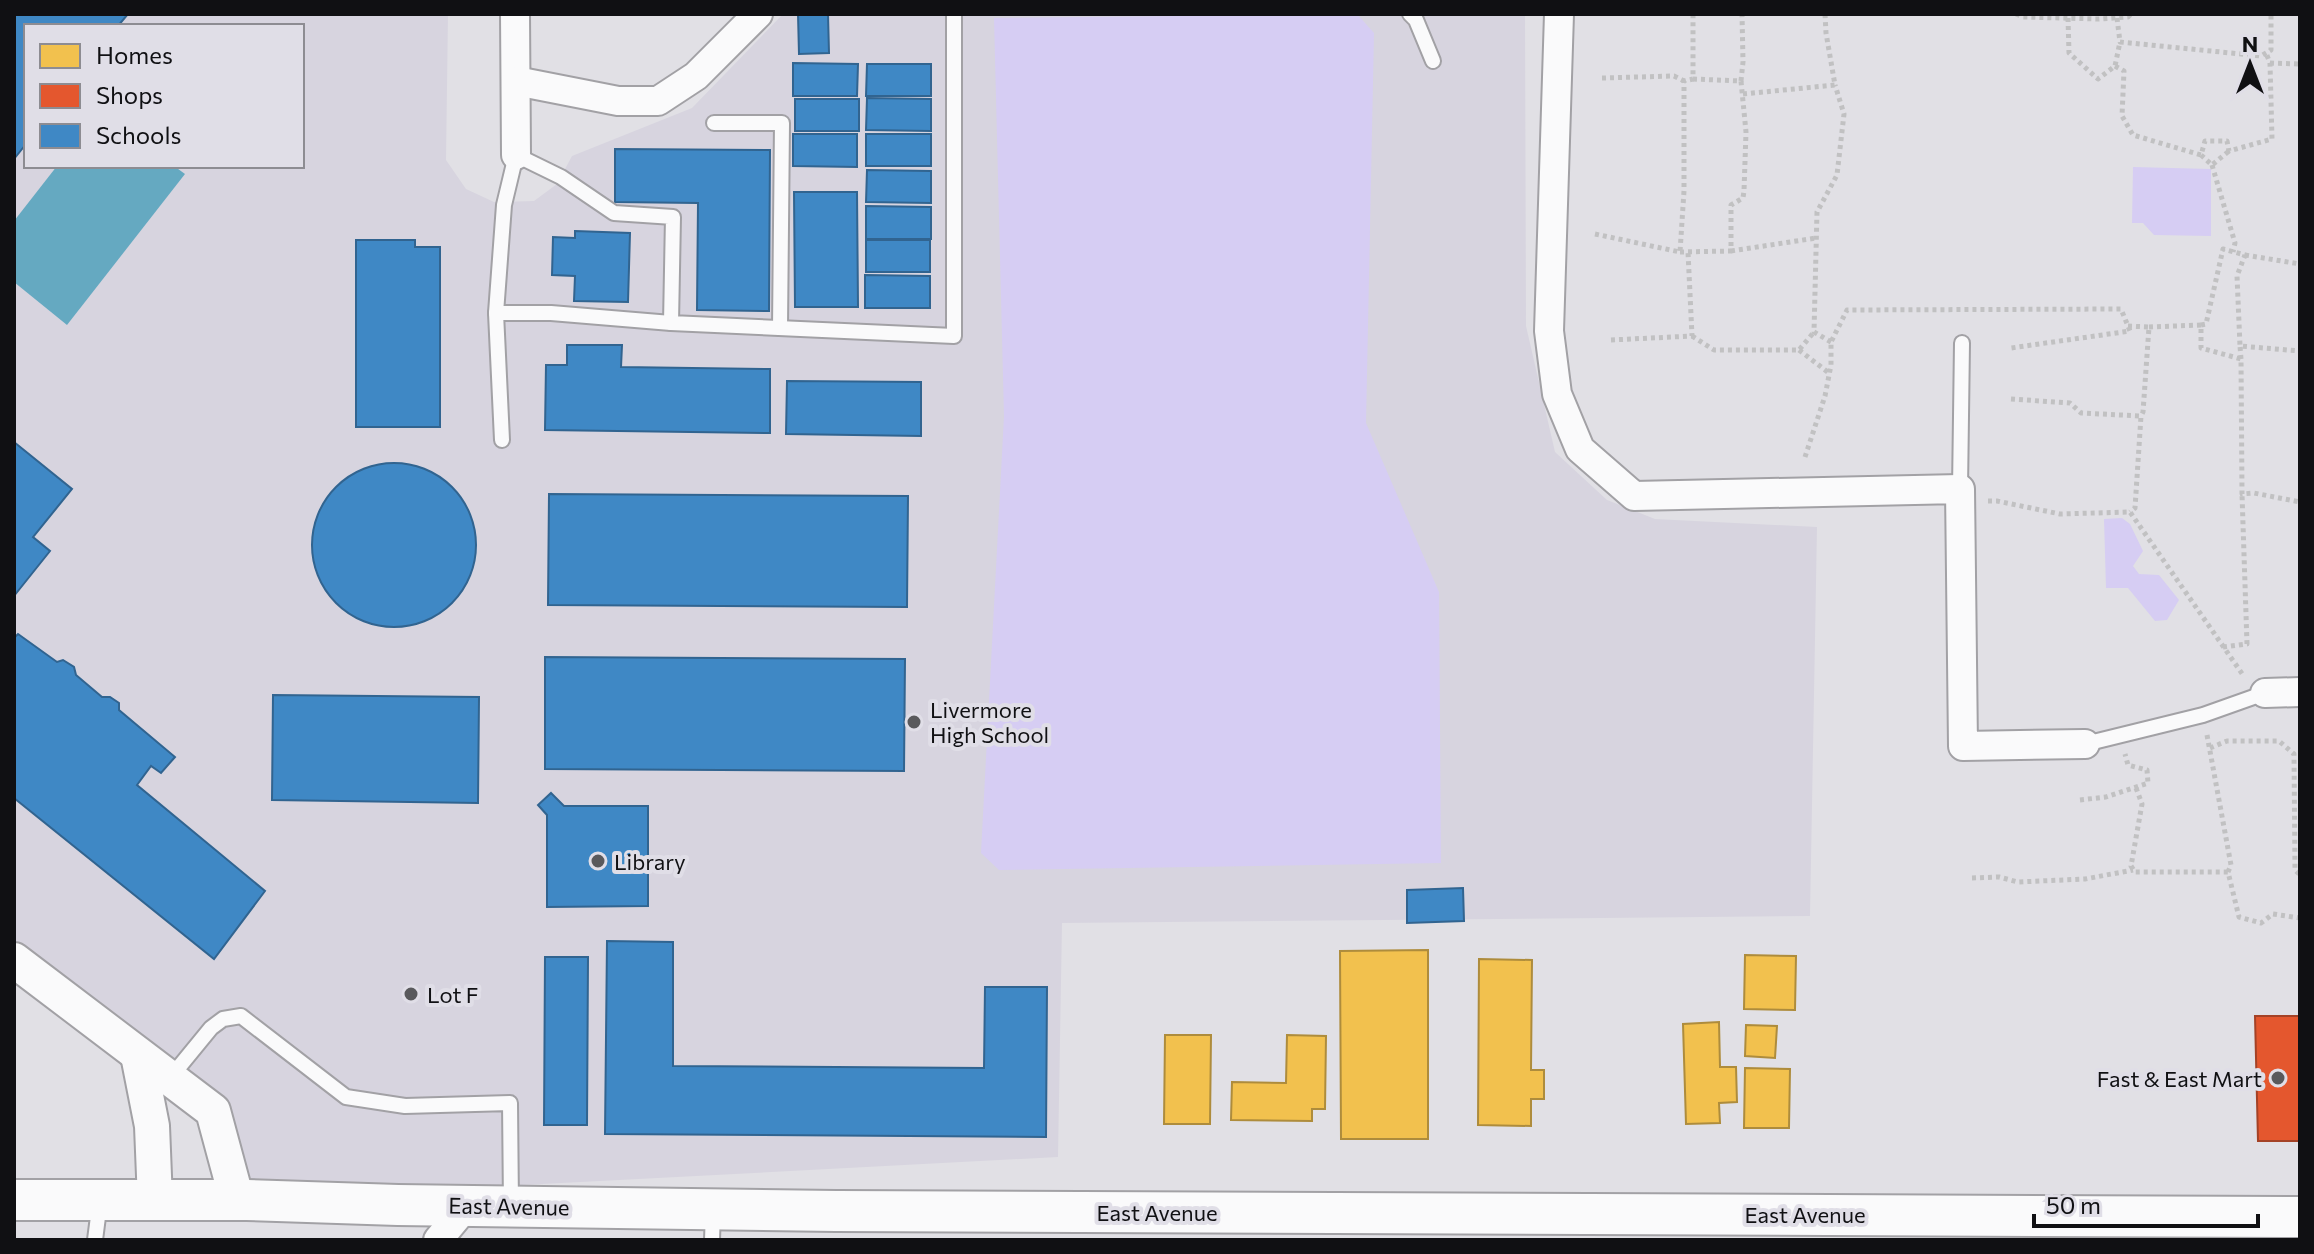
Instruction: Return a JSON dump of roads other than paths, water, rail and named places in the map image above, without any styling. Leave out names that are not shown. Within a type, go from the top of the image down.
[{"type":"main road","name":"East Avenue","points":[[14,1200],[237,1200],[511,1206],[712,1225],[1217,1211],[1594,1215],[1873,1227],[2300,1217]]},
{"type":"street","points":[[515,14],[516,155]]},
{"type":"street","points":[[516,81],[618,101],[658,101],[696,76],[758,14]]},
{"type":"street","points":[[1559,14],[1549,331],[1557,394],[1580,449],[1634,496],[1960,495],[1963,746],[2085,744]]},
{"type":"street","points":[[2261,694],[2300,692]]},
{"type":"street","points":[[14,960],[213,1111],[237,1200]]},
{"type":"street","points":[[138,1055],[152,1126],[155,1201]]},
{"type":"street","points":[[438,1240],[467,1205]]},
{"type":"lane","points":[[496,313],[551,313],[671,323],[954,336],[954,14]]},
{"type":"lane","points":[[1410,14],[1433,61]]},
{"type":"lane","points":[[714,123],[782,123],[780,328]]},
{"type":"lane","points":[[502,440],[496,313],[504,205],[516,155],[561,177],[614,213],[673,217],[671,323]]},
{"type":"lane","points":[[1960,495],[1962,343]]},
{"type":"lane","points":[[2085,744],[2203,715],[2261,694]]},
{"type":"lane","points":[[170,1078],[211,1028],[223,1019],[241,1016],[346,1097],[405,1106],[510,1103],[511,1206]]},
{"type":"lane","points":[[95,1240],[100,1200]]},
{"type":"water","points":[[55,168],[177,168],[185,174],[67,325],[14,282],[14,221]]},
{"type":"place","name":"Livermore High School","points":[[914,722]]},
{"type":"place","name":"Library","points":[[598,861]]},
{"type":"place","name":"Lot F","points":[[411,994]]},
{"type":"place","name":"Fast & East Mart","points":[[2278,1078]]}]
